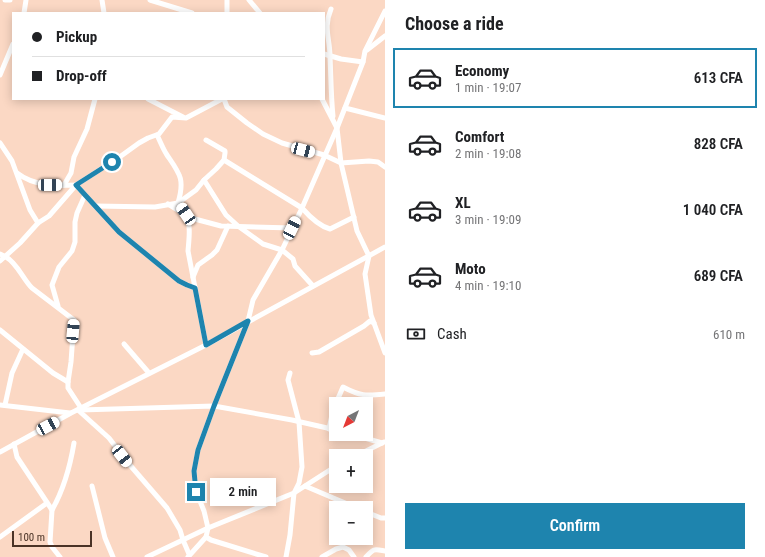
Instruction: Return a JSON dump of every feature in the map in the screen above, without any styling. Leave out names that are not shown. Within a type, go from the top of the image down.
[{"type":"street","points":[[5,0],[10,0]]},
{"type":"street","points":[[24,12],[26,0]]},
{"type":"street","points":[[102,0],[104,12]]},
{"type":"street","points":[[150,0],[189,12]]},
{"type":"street","points":[[227,0],[227,12]]},
{"type":"street","points":[[249,0],[259,12]]},
{"type":"street","points":[[331,9],[327,19],[327,25],[333,117]]},
{"type":"street","points":[[3,255],[13,264],[27,283],[74,320],[68,388],[80,409],[109,438],[167,508],[180,530],[188,555],[206,537],[208,528],[204,511],[196,492],[194,471],[198,450],[248,321],[253,300],[282,250],[302,208],[337,128],[363,62],[365,51],[385,11]]},
{"type":"street","points":[[365,51],[385,36]]},
{"type":"street","points":[[0,75],[12,46]]},
{"type":"street","points":[[325,54],[363,62]]},
{"type":"street","points":[[64,185],[86,129],[95,100]]},
{"type":"street","points":[[150,100],[186,118]]},
{"type":"street","points":[[0,261],[3,255],[20,243],[38,224],[49,216],[76,185],[139,143],[157,135],[163,130],[172,117],[186,118],[221,100]]},
{"type":"street","points":[[224,100],[227,107],[247,123],[263,134],[282,143],[324,155],[341,163],[369,161],[378,162],[385,167]]},
{"type":"street","points":[[323,100],[333,117],[337,128],[341,163],[357,231],[369,256],[365,274],[371,315],[385,353]]},
{"type":"street","points":[[345,108],[385,118]]},
{"type":"street","points":[[157,135],[166,155],[174,164],[180,177],[181,191],[178,202],[186,214],[190,237],[188,251],[206,345]]},
{"type":"street","points":[[95,206],[155,207],[178,202],[196,190],[224,160],[225,151],[206,140]]},
{"type":"street","points":[[0,143],[2,149],[12,161],[24,196],[38,224]]},
{"type":"street","points":[[224,160],[302,208],[308,215],[326,228],[330,229],[354,217]]},
{"type":"street","points":[[17,173],[24,178],[38,183],[50,185],[76,185],[119,232],[179,281],[195,288]]},
{"type":"street","points":[[204,180],[226,214],[238,226],[264,244],[282,250],[293,259],[295,266],[313,286]]},
{"type":"street","points":[[59,307],[52,285],[59,267],[72,251],[75,242],[76,217],[85,195]]},
{"type":"street","points":[[168,204],[191,218],[221,226],[292,228]]},
{"type":"street","points":[[193,278],[198,265],[212,256],[217,250],[228,226]]},
{"type":"street","points":[[0,452],[71,413],[206,345],[385,247]]},
{"type":"street","points":[[312,353],[319,352],[348,336],[370,321],[374,322]]},
{"type":"street","points":[[0,330],[53,373],[68,382]]},
{"type":"street","points":[[124,344],[129,347],[149,373]]},
{"type":"street","points":[[23,349],[12,373],[3,405],[71,413]]},
{"type":"street","points":[[286,557],[290,535],[294,493],[299,483],[302,467],[299,422],[288,380],[290,373]]},
{"type":"street","points":[[339,397],[343,387],[365,396],[385,394]]},
{"type":"street","points":[[80,409],[214,406],[329,429]]},
{"type":"street","points":[[373,439],[384,442]]},
{"type":"street","points":[[370,449],[384,442]]},
{"type":"street","points":[[60,557],[50,542],[52,510],[61,494],[65,482],[74,443]]},
{"type":"street","points":[[14,444],[17,457],[52,510]]},
{"type":"street","points":[[147,557],[208,528],[294,493],[329,471]]},
{"type":"street","points":[[92,486],[105,538],[113,557]]},
{"type":"street","points":[[305,486],[340,501]]},
{"type":"street","points":[[0,537],[47,503]]},
{"type":"street","points":[[373,515],[380,518],[385,518]]},
{"type":"street","points":[[206,537],[211,540],[266,557]]},
{"type":"street","points":[[322,557],[336,549],[343,547],[349,550],[354,557]]},
{"type":"street","points":[[366,557],[375,549],[385,551]]},
{"type":"route","points":[[112,162],[76,185],[119,232],[179,281],[195,288],[200,321],[206,345],[248,321],[198,450],[194,471],[196,492]]}]
